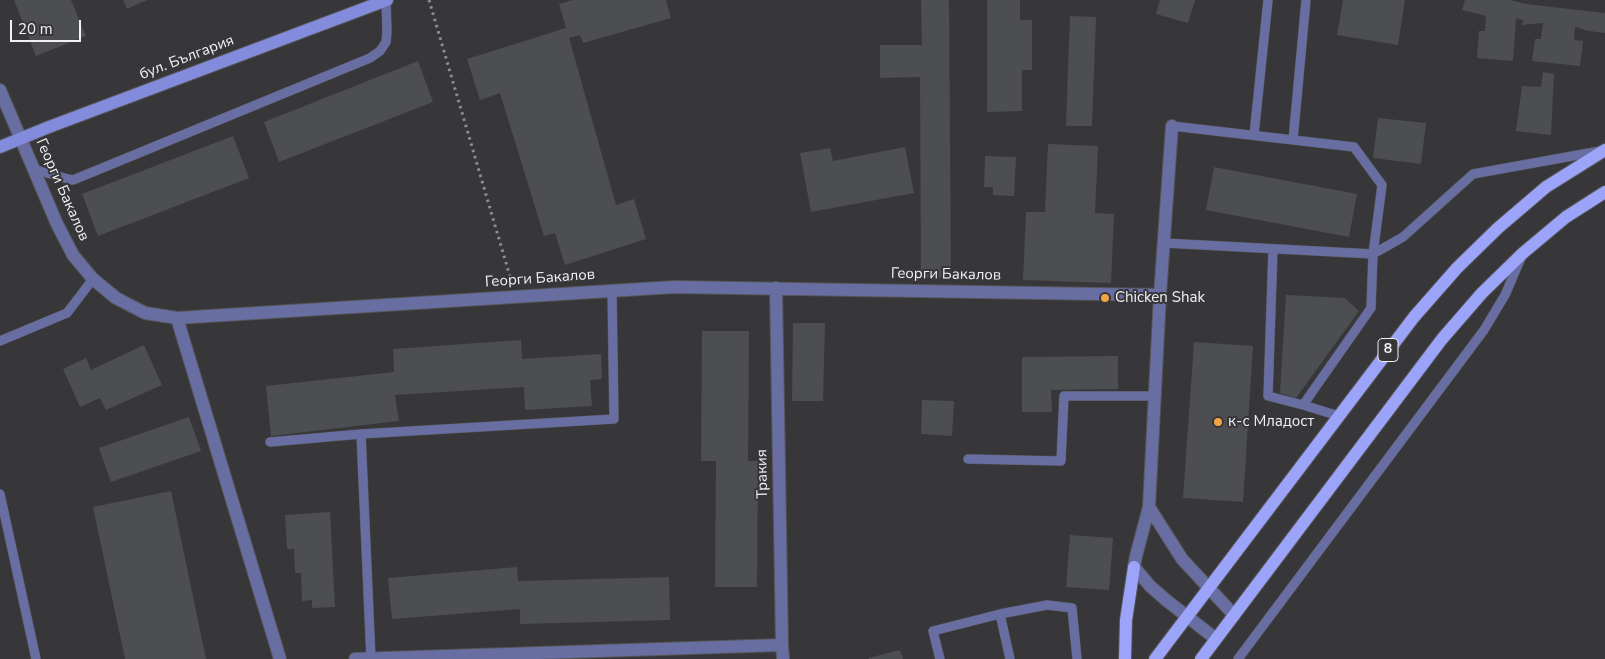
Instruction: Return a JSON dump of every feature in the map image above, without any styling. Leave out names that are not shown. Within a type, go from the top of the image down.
[{"type":"main road","name":"8","points":[[1155,659],[1414,317],[1457,268],[1498,228],[1546,187],[1605,150]]},
{"type":"main road","name":"8","points":[[1201,659],[1442,339],[1482,293],[1523,253],[1566,217],[1605,192]]},
{"type":"main road","points":[[1125,659],[1126,620],[1134,567]]},
{"type":"street","name":"бул. България","points":[[0,147],[386,0]]},
{"type":"street","name":"Георги Бакалов","points":[[0,90],[57,224],[73,255],[94,279],[116,298],[145,314],[177,318],[674,287],[1160,295]]},
{"type":"street","points":[[1172,126],[1160,295],[1149,507],[1134,567],[1150,586],[1216,639]]},
{"type":"street","name":"Тракия","points":[[776,288],[783,659]]},
{"type":"street","points":[[177,318],[280,659]]},
{"type":"street","points":[[1149,507],[1182,559],[1234,615]]},
{"type":"street","points":[[355,659],[782,645]]},
{"type":"lane","points":[[33,169],[73,180],[370,58],[380,52],[386,42],[386,0]]},
{"type":"lane","points":[[1254,135],[1268,0]]},
{"type":"lane","points":[[1293,140],[1306,0]]},
{"type":"lane","points":[[1172,126],[1354,147],[1382,185],[1373,254],[1371,308],[1303,405]]},
{"type":"lane","points":[[1164,243],[1373,254],[1403,237],[1473,174],[1605,150]]},
{"type":"lane","points":[[1273,249],[1268,396],[1339,416]]},
{"type":"lane","points":[[1238,659],[1484,330],[1504,295],[1523,253]]},
{"type":"lane","points":[[0,340],[67,313],[94,279]]},
{"type":"lane","points":[[270,442],[361,434],[614,419],[612,291]]},
{"type":"lane","points":[[968,459],[1061,460],[1064,396],[1154,396]]},
{"type":"lane","points":[[361,434],[371,658]]},
{"type":"lane","points":[[0,494],[36,659]]},
{"type":"lane","points":[[940,659],[933,631],[1000,614],[1047,606],[1072,608],[1077,659]]},
{"type":"lane","points":[[1000,614],[1010,659]]},
{"type":"path","points":[[429,0],[516,297]]},
{"type":"building","points":[[14,0],[71,0],[86,36],[36,56]]},
{"type":"building","points":[[123,0],[147,0],[127,9]]},
{"type":"building","points":[[573,0],[666,0],[671,18],[583,43],[580,35],[569,38],[616,205],[634,199],[646,239],[565,265],[555,233],[544,236],[500,93],[480,100],[467,59],[566,28],[559,4]]},
{"type":"building","points":[[921,0],[949,0],[951,277],[921,278],[920,77],[880,78],[880,45],[922,45]]},
{"type":"building","points":[[987,0],[1020,0],[1020,20],[1032,20],[1032,70],[1022,70],[1022,111],[987,112]]},
{"type":"building","points":[[1160,0],[1195,0],[1188,23],[1156,14]]},
{"type":"building","points":[[1343,0],[1405,0],[1398,45],[1337,35]]},
{"type":"building","points":[[1465,0],[1510,0],[1526,4],[1605,13],[1605,33],[1575,27],[1574,40],[1583,41],[1580,66],[1532,61],[1535,39],[1541,39],[1543,23],[1522,25],[1523,20],[1516,18],[1513,61],[1477,58],[1479,31],[1485,31],[1486,16],[1462,10]]},
{"type":"building","points":[[1070,16],[1096,17],[1092,126],[1066,126]]},
{"type":"building","points":[[418,61],[433,102],[279,162],[264,122]]},
{"type":"building","points":[[1543,72],[1554,74],[1551,135],[1516,131],[1522,86],[1541,87]]},
{"type":"building","points":[[1378,118],[1426,123],[1421,164],[1373,158]]},
{"type":"building","points":[[233,136],[249,178],[98,236],[82,194]]},
{"type":"building","points":[[1048,144],[1098,146],[1095,213],[1114,214],[1111,283],[1023,280],[1026,212],[1045,212]]},
{"type":"building","points":[[905,147],[914,193],[811,212],[800,153],[830,148],[833,161]]},
{"type":"building","points":[[985,156],[1016,157],[1014,196],[993,195],[993,187],[984,187]]},
{"type":"building","points":[[1214,167],[1357,194],[1349,237],[1206,210]]},
{"type":"building","points":[[1286,295],[1345,298],[1359,311],[1296,398],[1280,393]]},
{"type":"building","points":[[793,323],[825,323],[823,401],[792,401]]},
{"type":"building","points":[[702,331],[749,331],[748,461],[758,461],[757,587],[715,587],[716,461],[701,461]]},
{"type":"building","points":[[521,340],[522,359],[601,354],[602,379],[590,380],[592,406],[525,410],[524,387],[395,395],[399,421],[271,436],[266,386],[394,372],[393,349]]},
{"type":"building","name":"к-с Младост","points":[[1194,342],[1253,346],[1243,502],[1183,498]]},
{"type":"building","points":[[144,345],[162,385],[106,410],[100,398],[80,407],[63,369],[86,358],[91,370]]},
{"type":"building","points":[[1118,356],[1118,389],[1051,390],[1052,412],[1022,412],[1022,357]]},
{"type":"building","points":[[922,400],[954,401],[952,436],[921,434]]},
{"type":"building","points":[[189,417],[201,451],[111,482],[99,448]]},
{"type":"building","points":[[171,491],[206,659],[125,659],[93,507]]},
{"type":"building","points":[[330,512],[335,607],[312,608],[312,600],[302,601],[301,573],[295,573],[294,549],[287,549],[285,515]]},
{"type":"building","points":[[1070,535],[1113,538],[1109,590],[1066,587]]},
{"type":"building","points":[[517,567],[518,581],[669,577],[670,620],[520,624],[520,609],[392,619],[388,578]]},
{"type":"building","points":[[900,650],[903,659],[869,659],[869,658]]},
{"type":"place","name":"Chicken Shak","points":[[1105,298]]},
{"type":"place","name":"к-с Младост","points":[[1218,422]]}]
